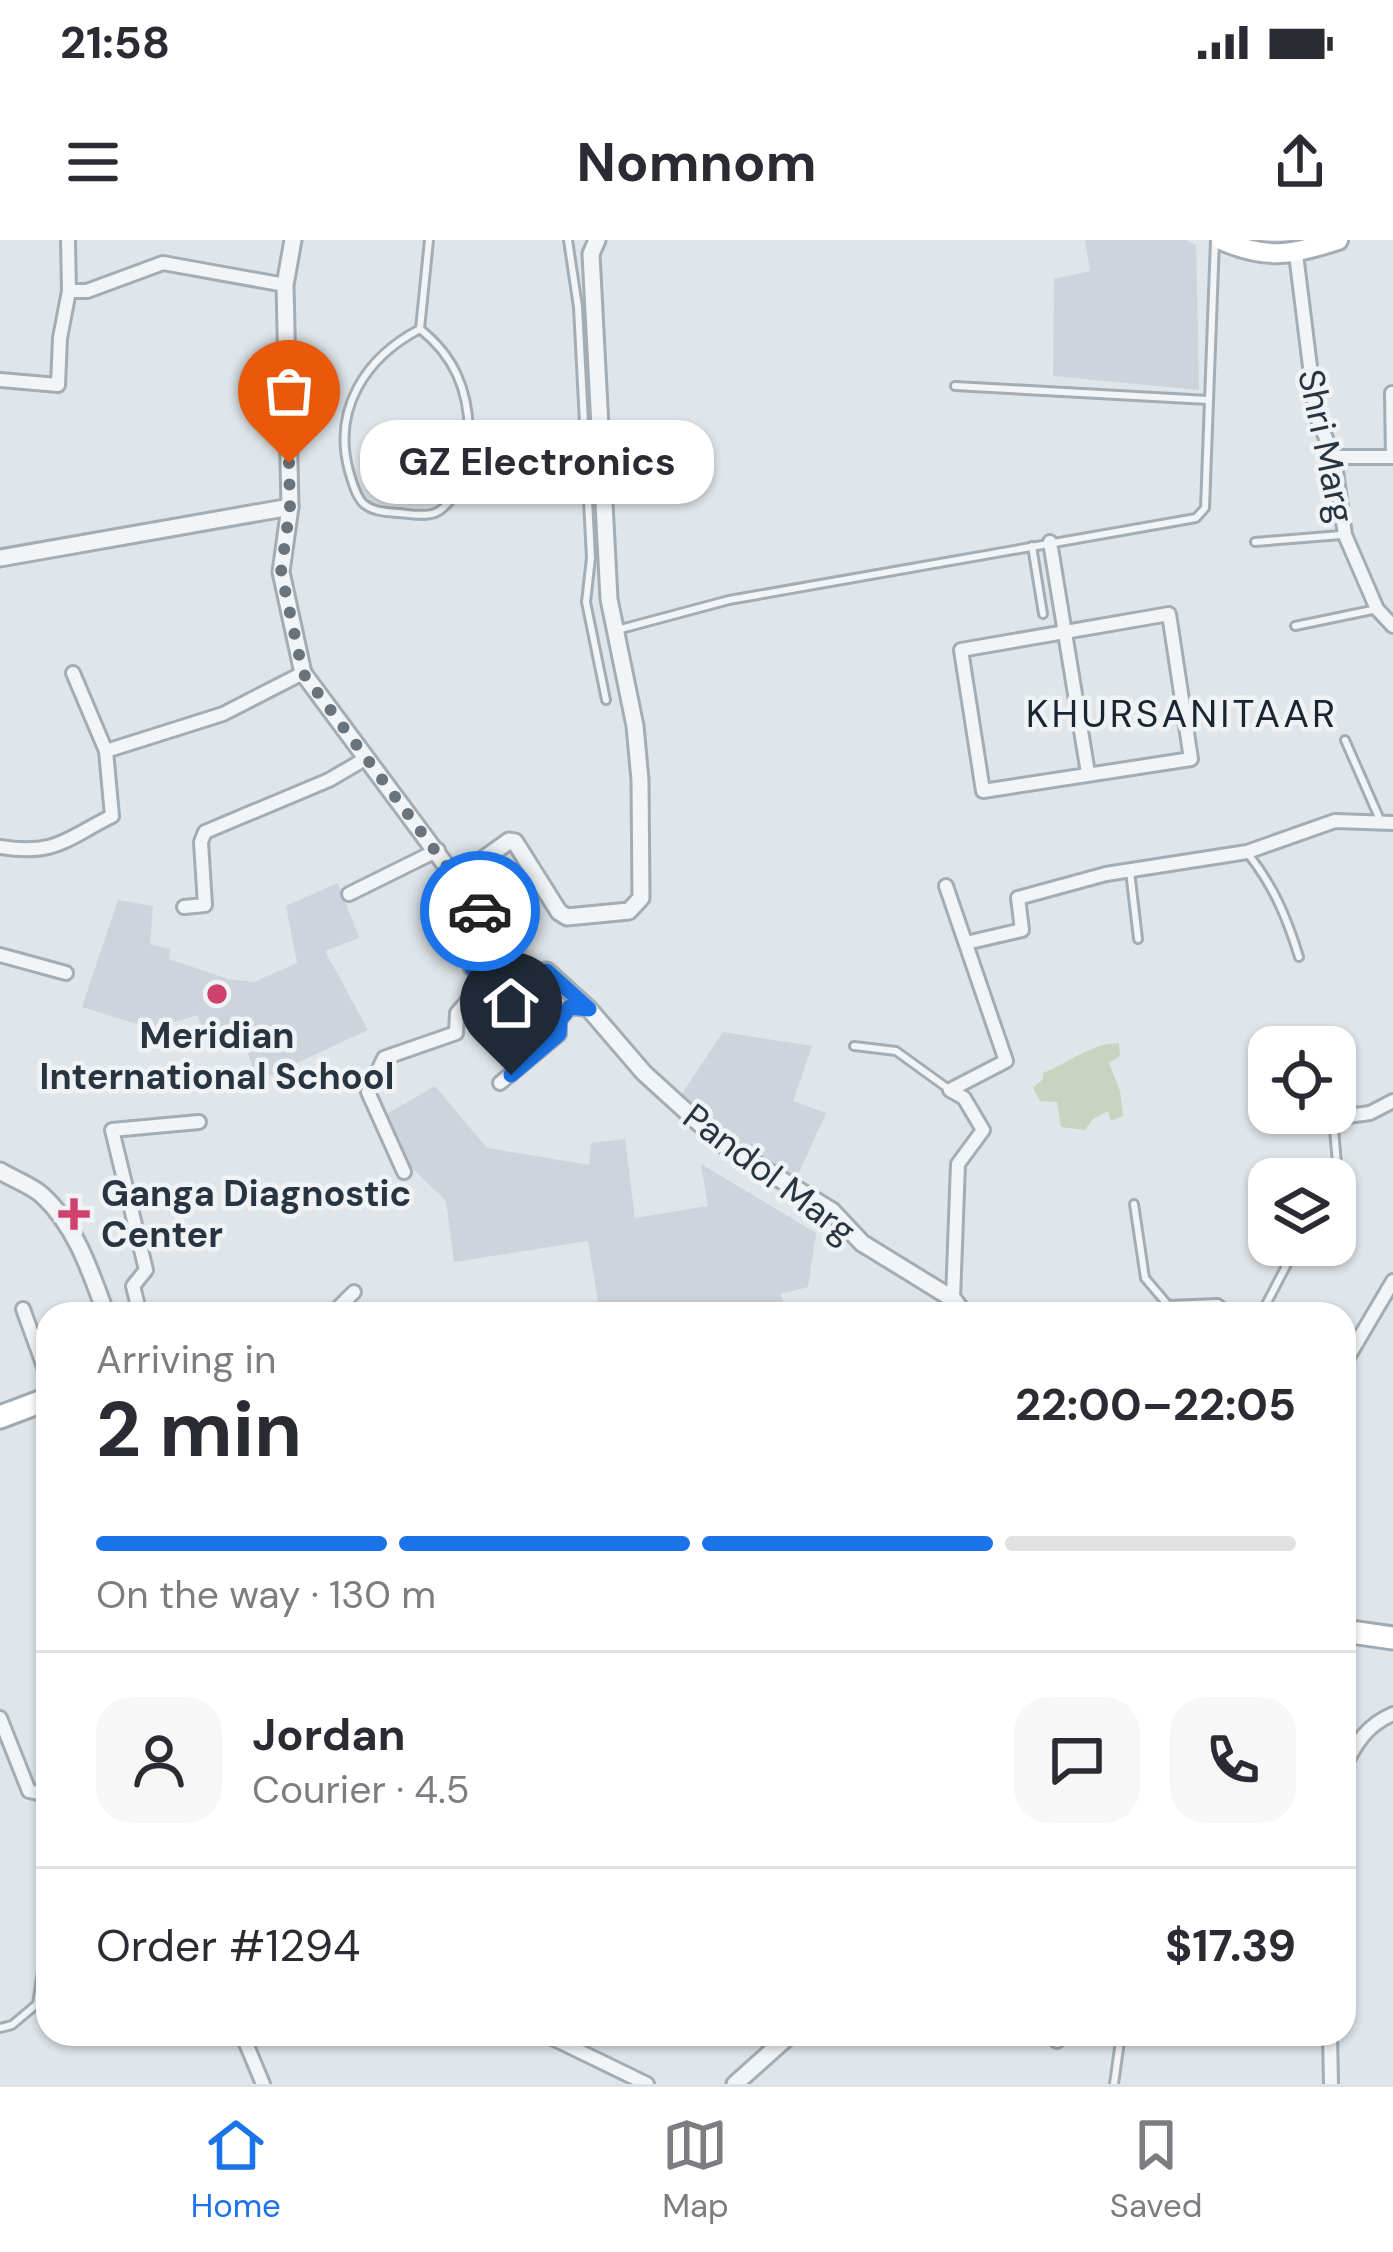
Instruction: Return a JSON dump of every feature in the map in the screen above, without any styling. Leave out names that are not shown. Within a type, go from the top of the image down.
[{"type":"main road","points":[[1218,240],[1267,255],[1338,240]]},
{"type":"main road","points":[[0,1417],[36,1404]]},
{"type":"main road","points":[[1356,1633],[1393,1638]]},
{"type":"street","points":[[0,380],[58,385],[69,291],[68,240]]},
{"type":"street","points":[[292,240],[285,286],[290,507],[281,572],[303,673],[483,916],[467,954],[472,968],[488,980],[457,1013],[456,1033],[384,1058],[368,1092],[404,1172]]},
{"type":"street","points":[[458,878],[509,841],[566,917],[628,911],[641,898],[635,726],[614,631],[608,576],[591,254],[597,240]]},
{"type":"street","name":"Shri Marg","points":[[1292,249],[1316,416],[1334,457],[1345,535],[1377,609],[1393,626]]},
{"type":"street","points":[[69,291],[87,290],[164,263],[285,286]]},
{"type":"street","points":[[1334,457],[1393,457],[1392,393]]},
{"type":"street","points":[[0,559],[290,507]]},
{"type":"street","points":[[1050,542],[1088,773]]},
{"type":"street","points":[[1169,614],[1191,759],[1088,773],[983,791],[961,650],[1169,614]]},
{"type":"street","points":[[0,847],[40,851],[112,816],[106,751],[73,673]]},
{"type":"street","points":[[106,751],[223,714],[303,673]]},
{"type":"street","points":[[184,907],[205,905],[201,842],[205,832],[329,780],[364,758]]},
{"type":"street","points":[[966,943],[1022,930],[1018,898],[1130,871],[1247,852],[1335,821],[1387,824]]},
{"type":"street","points":[[349,894],[438,850]]},
{"type":"street","points":[[946,886],[1006,1061],[950,1090]]},
{"type":"street","points":[[0,955],[66,973]]},
{"type":"street","name":"Pandol Marg","points":[[488,980],[547,971],[589,1009],[644,1073],[721,1143],[832,1211],[862,1243],[955,1302]]},
{"type":"street","points":[[500,1083],[559,1034],[560,1020],[570,1007],[589,1009]]},
{"type":"street","points":[[950,1090],[964,1098],[983,1130],[958,1164],[953,1299]]},
{"type":"street","points":[[1356,1114],[1370,1113],[1393,1101]]},
{"type":"street","points":[[137,1302],[133,1286],[146,1270],[112,1130],[199,1122]]},
{"type":"street","points":[[0,1171],[41,1195],[86,1257],[102,1302]]},
{"type":"street","points":[[1356,1344],[1393,1282]]},
{"type":"street","points":[[343,1302],[353,1292]]},
{"type":"street","points":[[23,1309],[36,1345]]},
{"type":"street","points":[[1356,1744],[1375,1722],[1393,1714]]},
{"type":"street","points":[[0,1718],[6,1752],[28,1791],[36,1793]]},
{"type":"street","points":[[247,2046],[263,2084]]},
{"type":"street","points":[[569,2046],[647,2084]]},
{"type":"street","points":[[735,2084],[778,2046]]},
{"type":"street","points":[[1330,2046],[1331,2084]]},
{"type":"lane","points":[[420,329],[429,240]]},
{"type":"lane","points":[[568,240],[578,307],[590,535],[586,602],[606,700]]},
{"type":"lane","points":[[614,631],[747,597],[1196,518],[1205,508],[1218,240]]},
{"type":"lane","points":[[420,329],[447,355],[462,382],[470,440],[465,467],[448,504],[436,513],[378,512],[362,502],[352,483],[344,423],[371,364],[390,344],[420,329]]},
{"type":"lane","points":[[956,386],[1208,400]]},
{"type":"lane","points":[[1255,542],[1345,535]]},
{"type":"lane","points":[[1032,546],[1043,614]]},
{"type":"lane","points":[[1295,626],[1377,609]]},
{"type":"lane","points":[[1346,740],[1387,824]]},
{"type":"lane","points":[[1247,852],[1287,916],[1299,956]]},
{"type":"lane","points":[[1130,871],[1138,939]]},
{"type":"lane","points":[[854,1046],[896,1051],[950,1090]]},
{"type":"lane","points":[[1134,1204],[1145,1278],[1165,1302]]},
{"type":"lane","points":[[1265,1302],[1285,1266]]},
{"type":"lane","points":[[0,2028],[12,2025],[36,2006]]},
{"type":"lane","points":[[1114,2084],[1119,2046]]},
{"type":"shaded area","points":[[1085,240],[1186,240],[1196,245],[1199,390],[1053,376],[1054,279],[1090,271]]},
{"type":"shaded area","name":"Meridian International School","points":[[338,883],[359,938],[325,951],[368,1030],[258,1081],[241,1035],[207,1041],[197,1015],[153,1029],[82,1007],[118,900],[153,906],[150,944],[170,949],[169,959],[228,979],[254,982],[297,963],[286,906]]},
{"type":"shaded area","points":[[723,1032],[812,1046],[793,1101],[826,1113],[795,1181],[727,1138],[681,1095]]},
{"type":"shaded area","points":[[435,1086],[487,1148],[589,1165],[591,1143],[625,1139],[635,1218],[708,1206],[701,1164],[816,1233],[808,1287],[781,1294],[783,1302],[598,1302],[588,1241],[454,1262],[446,1201],[401,1157],[387,1114]]},
{"type":"green space","points":[[1119,1043],[1120,1056],[1109,1063],[1123,1116],[1111,1121],[1108,1111],[1085,1130],[1061,1127],[1057,1102],[1040,1101],[1033,1088],[1043,1073],[1089,1050]]},
{"type":"way so far","points":[[289,463],[290,507],[281,572],[303,673],[480,911]]},
{"type":"place","name":"GZ Electronics","points":[[289,463]]},
{"type":"place","name":"Meridian International School","points":[[217,994]]},
{"type":"place","name":"Ganga Diagnostic Center","points":[[74,1214]]},
{"type":"district","name":"KHURSANITAAR","points":[[1182,713]]},
{"type":"route","points":[[480,911],[482,925],[467,947],[472,968],[488,980],[547,971],[589,1009],[570,1007],[560,1020],[559,1034],[511,1075]]}]
